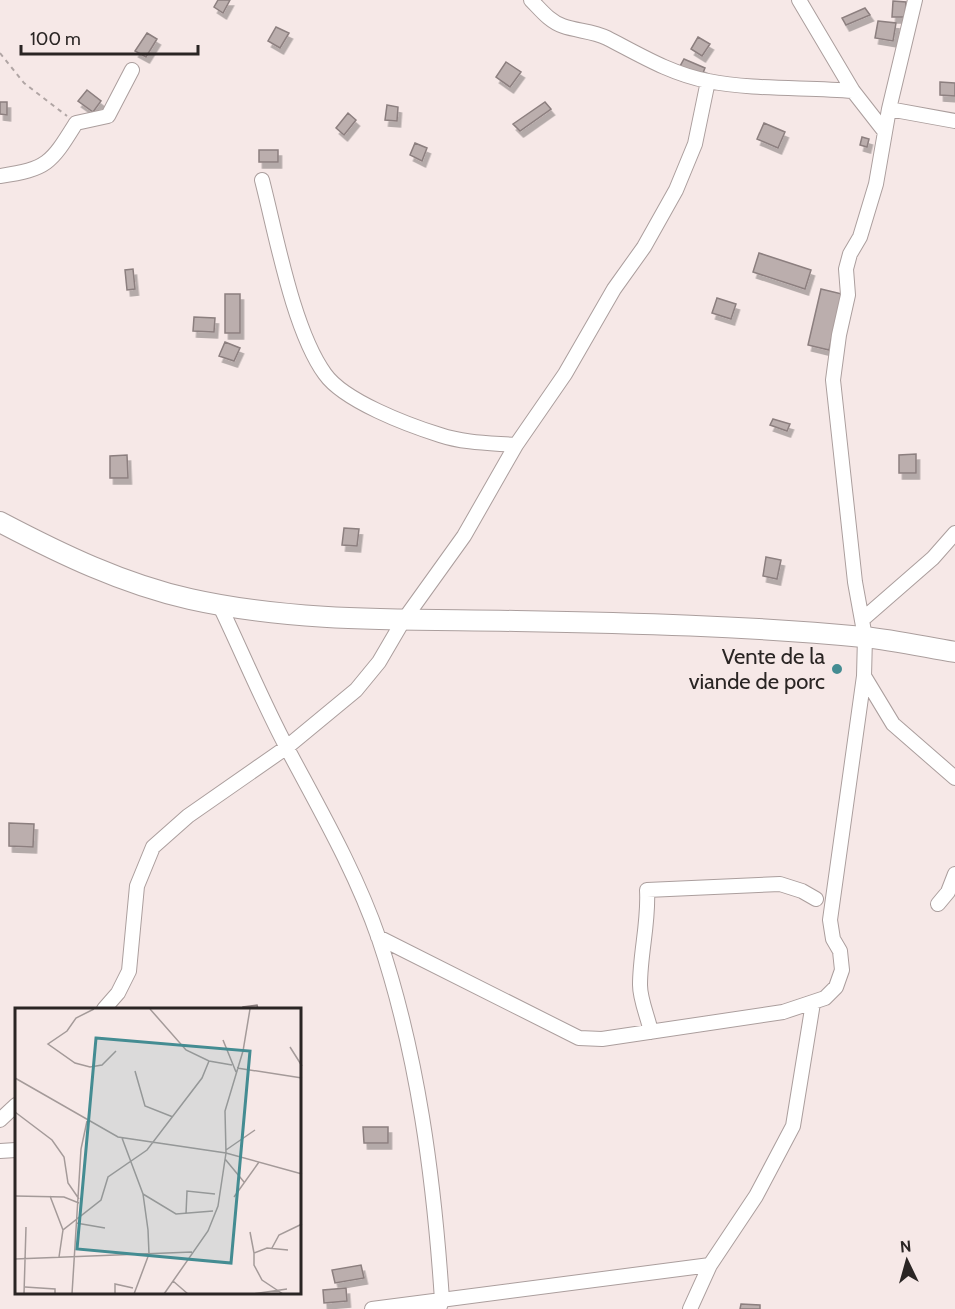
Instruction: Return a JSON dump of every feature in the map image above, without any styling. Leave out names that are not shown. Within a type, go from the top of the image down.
[{"type":"main road","points":[[0,522],[72,559],[132,582],[219,604],[296,615],[403,621],[864,628],[955,652]]},
{"type":"street","points":[[531,0],[547,16],[562,25],[605,37],[632,54],[674,71],[708,81],[816,91],[853,91]]},
{"type":"street","points":[[799,0],[853,91],[885,132]]},
{"type":"street","points":[[378,937],[579,1038],[602,1039],[783,1012],[825,998],[836,987],[842,970],[840,951],[833,939],[830,920],[864,676],[864,628],[855,582],[833,380],[839,335],[848,295],[846,269],[850,254],[860,237],[876,184],[889,110],[915,0]]},
{"type":"street","points":[[0,177],[23,173],[52,161],[76,123],[108,116],[132,70]]},
{"type":"street","points":[[105,1008],[118,993],[129,971],[137,886],[153,847],[188,816],[287,747],[356,690],[379,662],[403,621],[464,536],[516,445],[565,374],[614,289],[644,247],[676,190],[694,144],[708,81]]},
{"type":"street","points":[[889,110],[955,121]]},
{"type":"street","points":[[262,180],[290,292],[308,341],[324,373],[339,390],[441,436],[516,445]]},
{"type":"street","points":[[864,628],[955,533]]},
{"type":"street","points":[[219,604],[287,747],[325,817],[378,937],[402,1012],[427,1151],[438,1232],[440,1305]]},
{"type":"street","points":[[864,676],[893,724],[955,778]]},
{"type":"street","points":[[938,904],[948,892],[955,874]]},
{"type":"street","points":[[651,1032],[640,989],[642,949],[648,914],[647,890],[780,884],[802,891],[816,899]]},
{"type":"street","points":[[690,1309],[710,1265],[756,1196],[793,1126],[813,1003]]},
{"type":"street","points":[[0,1120],[15,1106]]},
{"type":"street","points":[[0,1151],[15,1150]]},
{"type":"street","points":[[372,1309],[440,1305],[710,1265]]},
{"type":"path","points":[[0,53],[24,83],[76,123]]},
{"type":"building","points":[[218,0],[230,0],[223,13],[214,7]]},
{"type":"building","points":[[893,1],[906,2],[905,17],[892,17]]},
{"type":"building","points":[[865,8],[870,15],[846,25],[842,18]]},
{"type":"building","points":[[878,21],[896,23],[893,41],[875,38]]},
{"type":"building","points":[[276,27],[289,33],[280,48],[268,41]]},
{"type":"building","points":[[147,33],[157,39],[146,57],[135,51]]},
{"type":"building","points":[[698,37],[710,44],[702,56],[691,49]]},
{"type":"building","points":[[684,59],[705,68],[701,78],[679,68]]},
{"type":"building","points":[[506,62],[521,72],[510,87],[496,77]]},
{"type":"building","points":[[940,82],[955,83],[955,96],[940,95]]},
{"type":"building","points":[[87,90],[101,101],[93,112],[78,101]]},
{"type":"building","points":[[0,102],[7,102],[7,115],[0,114]]},
{"type":"building","points":[[545,102],[551,109],[520,131],[513,124]]},
{"type":"building","points":[[387,105],[398,107],[397,121],[385,120]]},
{"type":"building","points":[[348,113],[356,120],[344,135],[336,128]]},
{"type":"building","points":[[764,123],[785,132],[778,148],[757,139]]},
{"type":"building","points":[[862,137],[869,139],[867,147],[860,145]]},
{"type":"building","points":[[415,143],[427,148],[422,161],[410,155]]},
{"type":"building","points":[[259,150],[278,150],[278,162],[259,162]]},
{"type":"building","points":[[759,253],[811,270],[805,289],[753,272]]},
{"type":"building","points":[[133,269],[135,289],[127,290],[125,270]]},
{"type":"building","points":[[821,289],[842,294],[829,350],[808,345]]},
{"type":"building","points":[[225,294],[240,294],[240,333],[225,333]]},
{"type":"building","points":[[717,298],[736,304],[731,319],[712,313]]},
{"type":"building","points":[[194,317],[215,318],[214,332],[193,331]]},
{"type":"building","points":[[225,342],[240,348],[234,361],[219,356]]},
{"type":"building","points":[[773,419],[790,424],[787,431],[770,425]]},
{"type":"building","points":[[916,454],[916,473],[899,473],[899,455]]},
{"type":"building","points":[[127,455],[128,478],[110,478],[110,456]]},
{"type":"building","points":[[344,528],[359,529],[357,546],[342,545]]},
{"type":"building","points":[[766,557],[781,560],[777,579],[763,576]]},
{"type":"building","points":[[9,823],[34,824],[33,847],[9,846]]},
{"type":"building","points":[[257,1005],[258,1008],[243,1008]]},
{"type":"building","points":[[363,1127],[388,1127],[388,1143],[364,1143]]},
{"type":"building","points":[[361,1265],[364,1278],[335,1283],[332,1270]]},
{"type":"building","points":[[346,1288],[347,1301],[324,1303],[323,1290]]},
{"type":"building","points":[[741,1304],[760,1305],[760,1309],[740,1309]]},
{"type":"place","name":"Vente de la viande de porc","points":[[837,669]]}]
